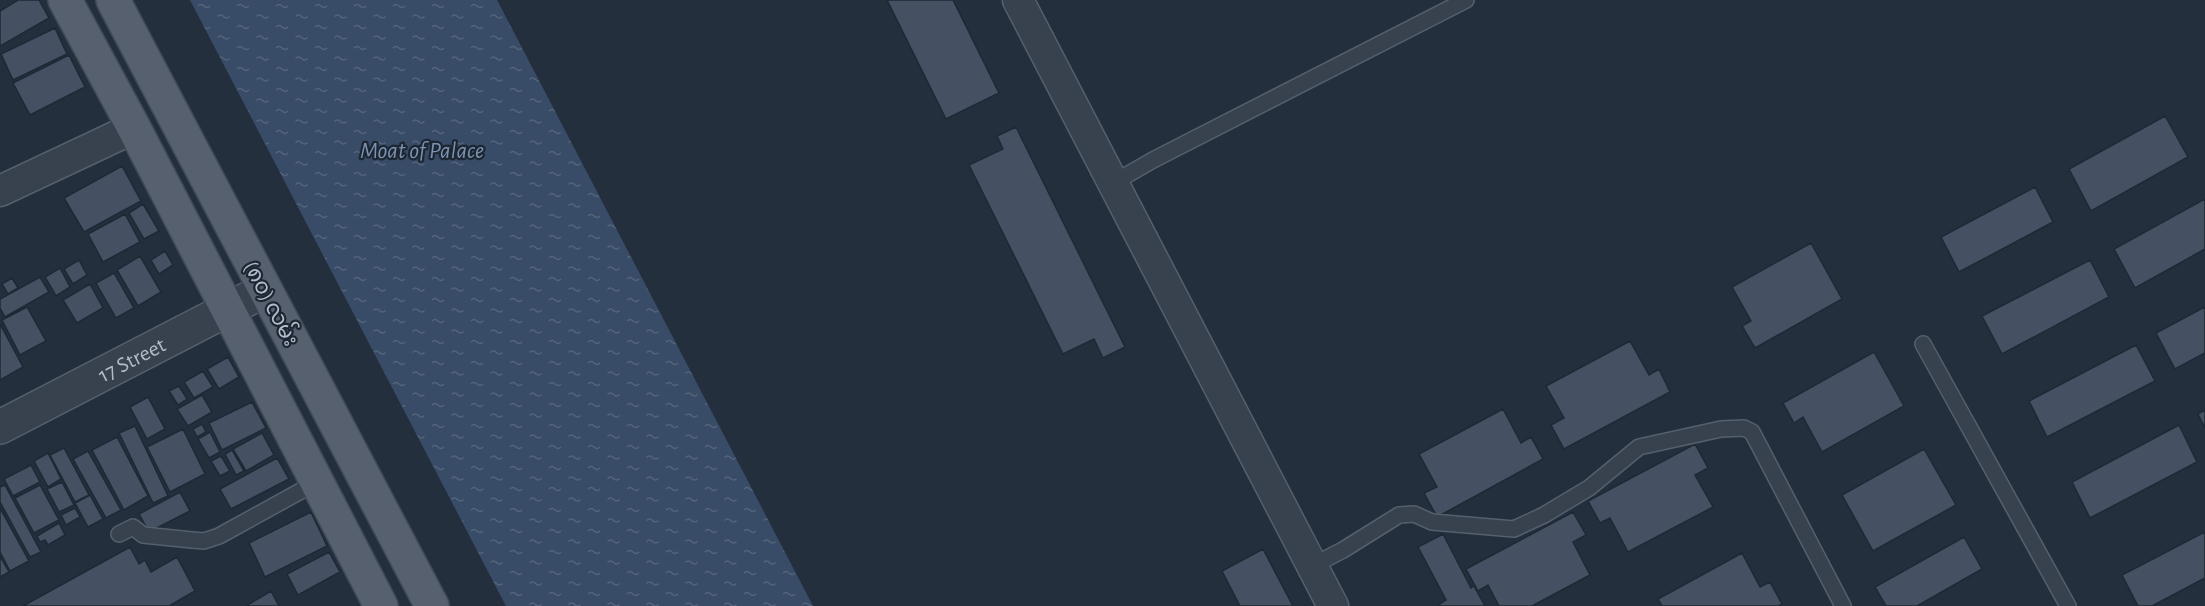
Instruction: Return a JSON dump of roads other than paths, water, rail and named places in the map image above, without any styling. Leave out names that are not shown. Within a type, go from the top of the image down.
[{"type":"main road","name":"(၈၀) လမ်း","points":[[64,0],[134,128],[381,606]]},
{"type":"main road","name":"(၈၀) လမ်း","points":[[113,0],[432,606]]},
{"type":"street","points":[[1018,0],[1333,606]]},
{"type":"street","points":[[0,191],[134,128]]},
{"type":"street","name":"17 Street","points":[[0,427],[265,290]]},
{"type":"lane","points":[[1113,183],[1153,160],[1466,0]]},
{"type":"lane","points":[[1923,344],[2068,606]]},
{"type":"lane","points":[[1312,566],[1399,515],[1414,514],[1432,522],[1455,525],[1467,523],[1514,529],[1544,515],[1589,488],[1639,447],[1721,429],[1744,428],[1752,432],[1843,606]]},
{"type":"lane","points":[[118,534],[133,527],[143,535],[204,541],[219,536],[317,482]]},
{"type":"water","name":"Moat of Palace","points":[[190,0],[497,0],[813,606],[506,606]]}]
